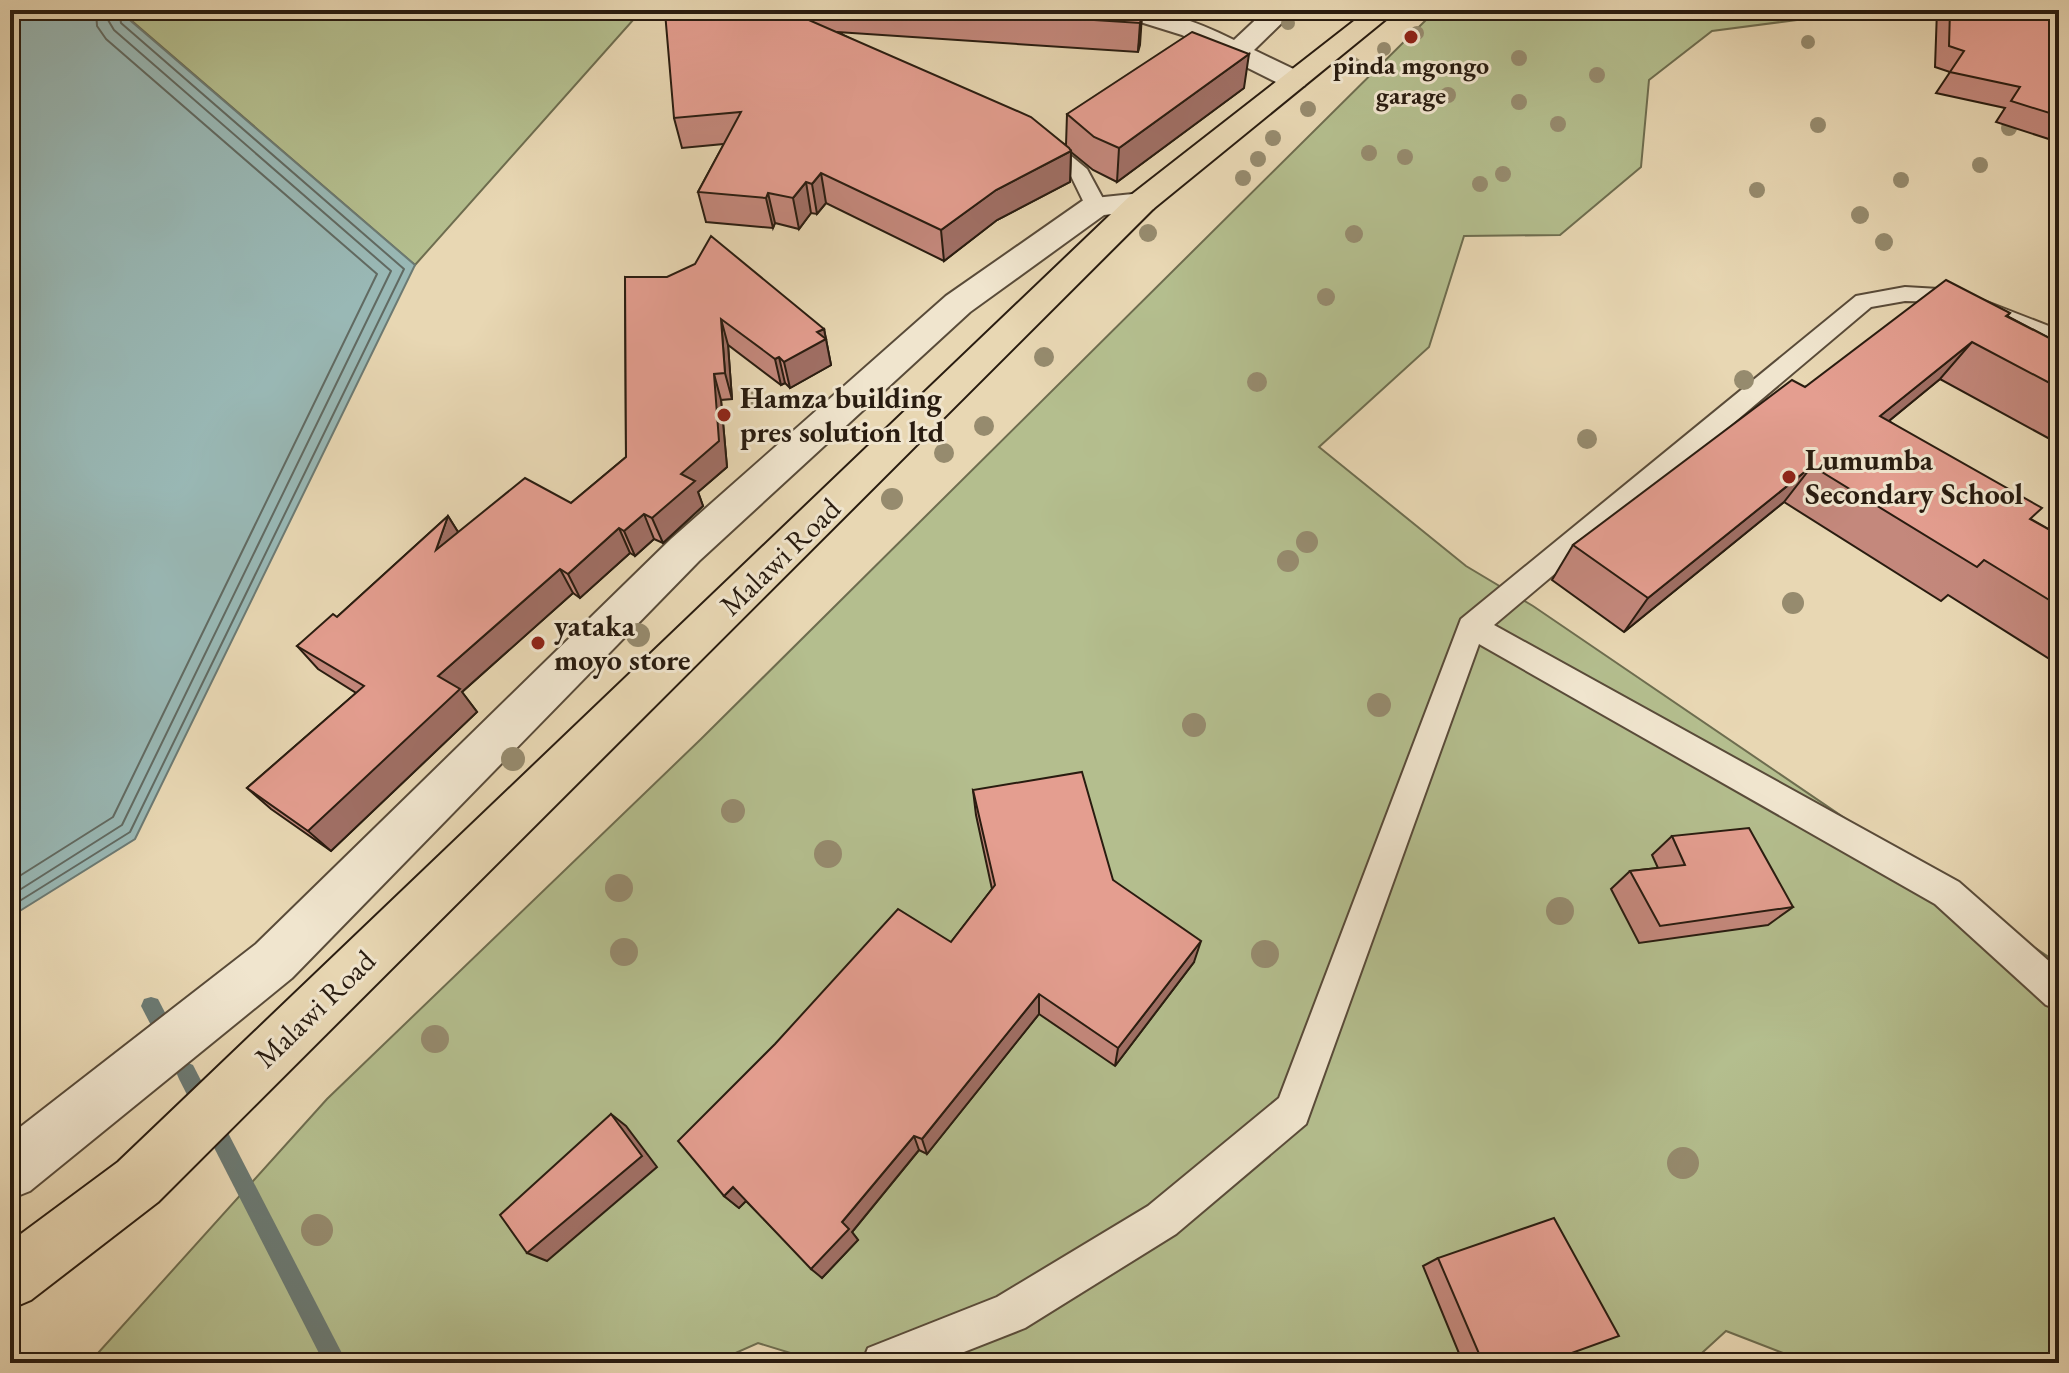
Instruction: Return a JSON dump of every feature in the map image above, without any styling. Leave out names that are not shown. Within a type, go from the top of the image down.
[{"type":"main road","name":"Malawi Road","points":[[10,1279],[138,1182],[1142,202],[1384,10]]},
{"type":"street","points":[[1130,10],[1191,29],[1294,80]]},
{"type":"street","points":[[1236,52],[1282,10]]},
{"type":"street","points":[[10,1171],[274,961],[685,550],[958,304],[1096,206],[1142,202]]},
{"type":"lane","points":[[1018,129],[1040,140],[1080,173],[1096,206]]},
{"type":"lane","points":[[883,1363],[1010,1313],[1162,1220],[1293,1111],[1471,627],[1864,301],[1905,294],[1948,295],[2059,339]]},
{"type":"lane","points":[[1471,627],[1511,646],[1947,893],[2059,993]]},
{"type":"green space","points":[[131,10],[642,10],[415,265],[125,15]]},
{"type":"green space","points":[[1436,10],[1873,10],[1712,31],[1649,80],[1641,167],[1560,235],[1464,236],[1429,347],[1319,447],[1466,566],[1533,606],[2059,964],[2059,1363],[1809,1363],[1726,1331],[1691,1363],[823,1363],[758,1343],[713,1363],[89,1363],[327,1099],[701,739]]},
{"type":"water","points":[[10,10],[131,10],[125,16],[415,265],[135,839],[10,917]]},
{"type":"building","points":[[786,10],[1031,117],[1071,151],[996,190],[941,230],[821,173],[812,184],[806,182],[793,198],[768,193],[766,198],[698,192],[741,112],[674,118],[665,12]]},
{"type":"building","points":[[941,10],[1129,10],[1142,15],[1140,23]]},
{"type":"building","points":[[1950,10],[2059,10],[2059,116],[2011,101],[2020,87],[1950,72],[1964,51],[1949,46]]},
{"type":"building","points":[[1192,32],[1249,54],[1119,148],[1094,137],[1067,114]]},
{"type":"building","points":[[711,236],[824,329],[817,332],[826,339],[784,362],[779,357],[775,359],[721,319],[725,373],[714,374],[719,441],[681,474],[695,481],[652,518],[644,514],[624,531],[619,528],[568,574],[560,569],[438,676],[460,689],[308,831],[247,788],[364,686],[297,646],[333,614],[337,617],[448,516],[436,550],[525,478],[571,503],[626,457],[625,277],[667,277],[695,264]]},
{"type":"building","points":[[1946,280],[2059,343],[2059,388],[1972,342],[1880,416],[2042,508],[2030,519],[2059,535],[2059,606],[1984,560],[1977,567],[1812,466],[1648,598],[1573,545],[1792,380],[1805,387]]},
{"type":"building","points":[[1082,772],[1113,880],[1201,941],[1118,1048],[1039,994],[922,1139],[914,1136],[842,1222],[849,1229],[811,1269],[733,1187],[724,1196],[678,1141],[775,1044],[898,909],[951,942],[995,885],[973,790]]},
{"type":"building","points":[[1749,828],[1793,907],[1660,926],[1630,871],[1685,865],[1672,836]]},
{"type":"building","points":[[611,1114],[642,1156],[527,1253],[500,1215]]},
{"type":"building","points":[[1554,1218],[1619,1336],[1544,1363],[1483,1363],[1438,1258]]},
{"type":"waterway","points":[[151,1006],[163,1028]]},
{"type":"waterway","points":[[186,1072],[336,1363]]},
{"type":"place","name":"pinda mgongo garage","points":[[1411,37]]},
{"type":"place","name":"Hamza building pres solution ltd","points":[[724,415]]},
{"type":"place","name":"Lumumba Secondary School","points":[[1789,477]]},
{"type":"place","name":"yataka moyo store","points":[[538,643]]}]
